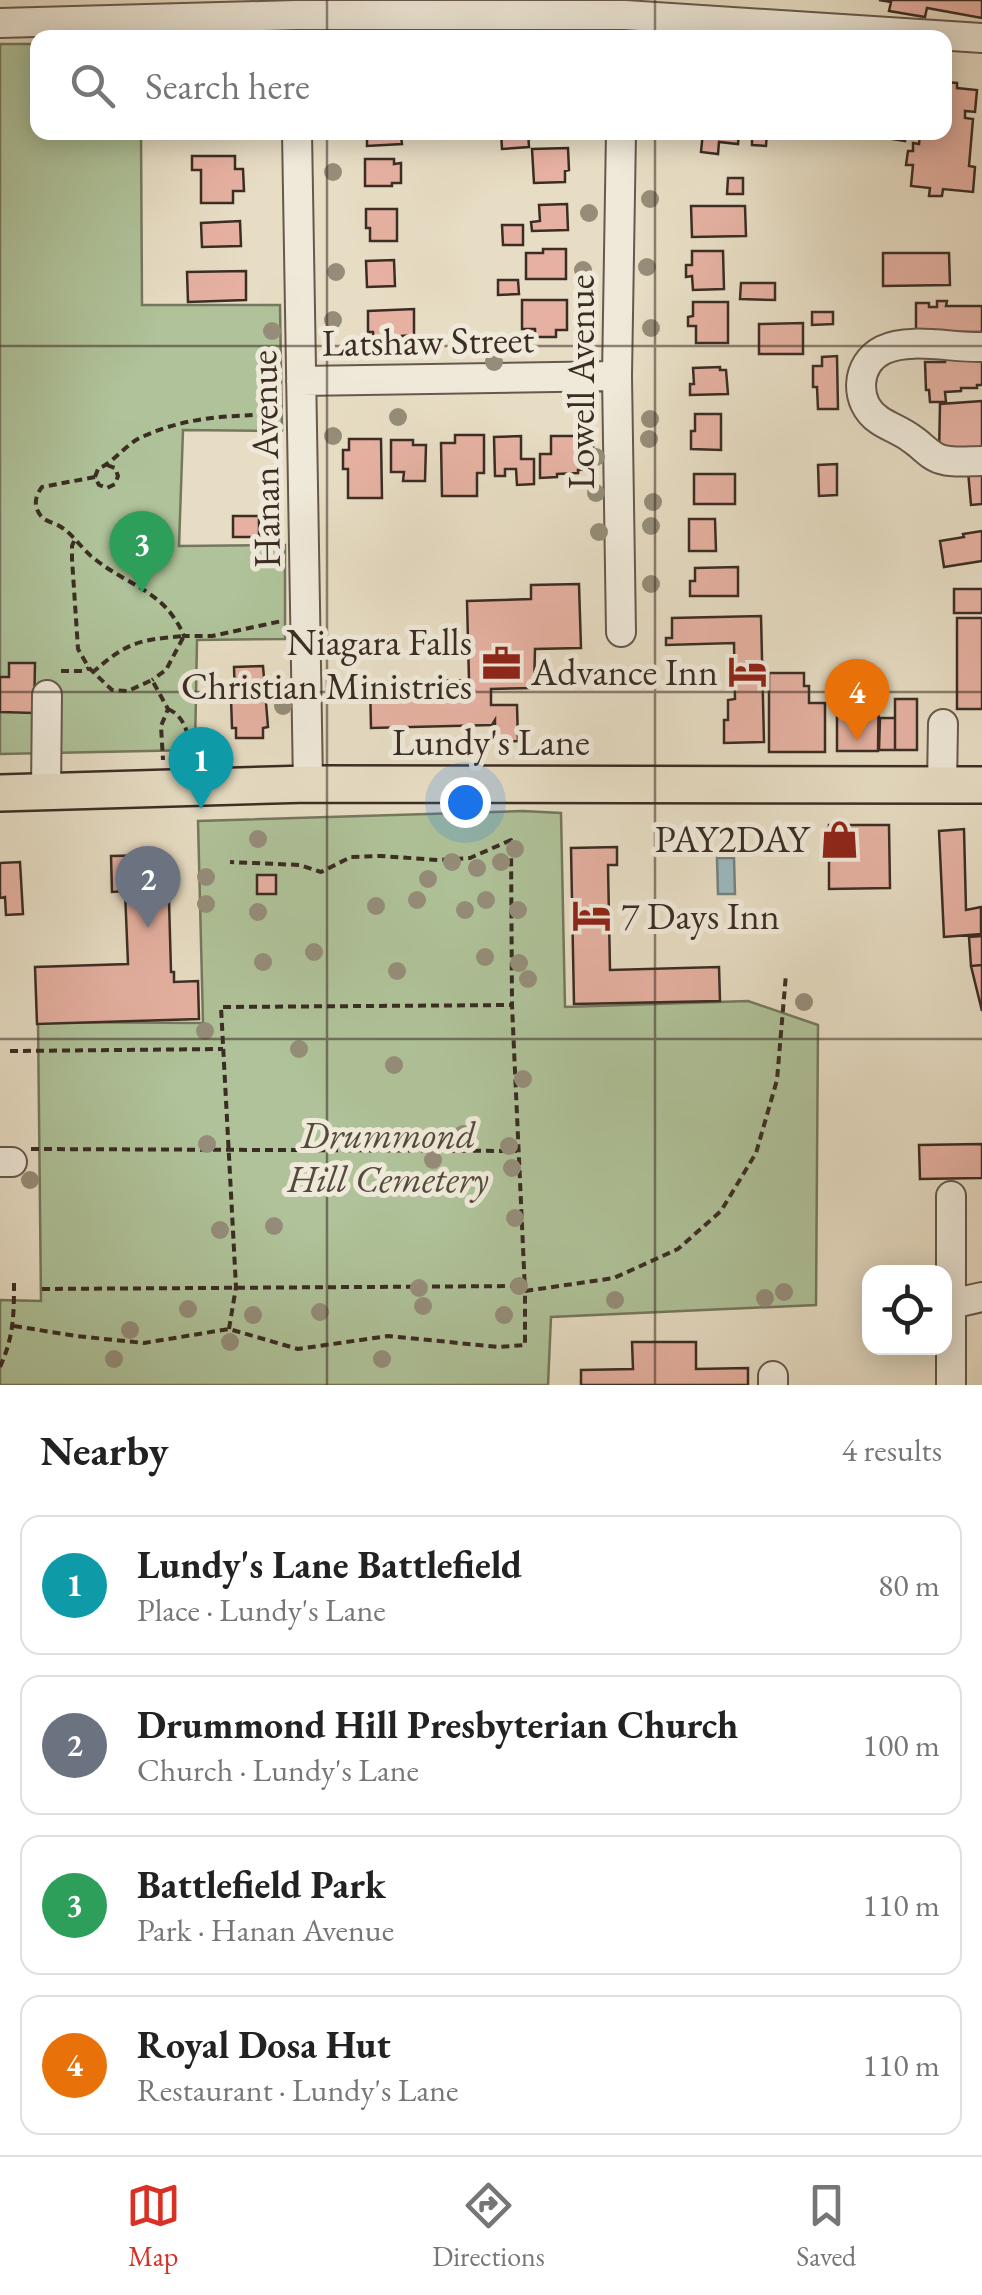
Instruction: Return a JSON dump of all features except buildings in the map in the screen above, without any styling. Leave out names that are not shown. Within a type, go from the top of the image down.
[{"type":"main road","name":"Lundy's Lane","points":[[0,793],[308,784],[982,785]]},
{"type":"street","points":[[0,23],[624,17],[846,30]]},
{"type":"street","points":[[952,36],[982,38]]},
{"type":"street","name":"Hanan Avenue","points":[[298,140],[308,784]]},
{"type":"street","name":"Lowell Avenue","points":[[621,140],[617,376],[621,632]]},
{"type":"street","points":[[982,347],[898,346],[882,350],[868,360],[860,386],[865,403],[876,418],[939,460],[982,461]]},
{"type":"street","name":"Latshaw Street","points":[[301,381],[617,376]]},
{"type":"street","points":[[46,792],[54,683]]},
{"type":"street","points":[[942,724],[942,785]]},
{"type":"street","points":[[951,1196],[951,1265]]},
{"type":"street","points":[[952,1304],[982,1297]]},
{"type":"street","points":[[951,1355],[951,1385]]},
{"type":"path","points":[[107,465],[115,468],[118,476],[115,484],[107,488],[95,478],[98,468],[138,438],[210,416],[302,413]]},
{"type":"path","points":[[95,478],[42,488],[35,504],[38,512],[96,560],[164,605],[184,636]]},
{"type":"path","points":[[75,539],[72,559],[78,649],[91,670],[112,690],[138,688],[166,670],[184,636]]},
{"type":"path","points":[[54,683],[91,670],[133,642],[212,636],[280,621],[305,620]]},
{"type":"path","points":[[152,680],[168,709],[178,714],[189,740],[178,789]]},
{"type":"path","points":[[168,709],[162,726],[178,789]]},
{"type":"path","points":[[14,1326],[144,1343],[229,1329],[298,1349],[388,1336],[498,1348],[525,1346],[512,1005],[511,840],[470,858],[351,856],[321,872],[300,865],[230,862]]},
{"type":"path","points":[[525,1291],[614,1278],[678,1249],[722,1211],[756,1153],[777,1080],[786,974]]},
{"type":"path","points":[[229,1329],[236,1287],[221,1007],[512,1005]]},
{"type":"path","points":[[10,1051],[223,1049]]},
{"type":"path","points":[[14,1158],[230,1150],[518,1151]]},
{"type":"path","points":[[0,1367],[14,1326],[14,1281]]},
{"type":"path","points":[[42,1289],[520,1286],[525,1291]]},
{"type":"green space","points":[[0,44],[30,44],[30,140],[141,140],[142,305],[280,305],[282,431],[183,430],[179,546],[285,545],[285,639],[197,640],[195,750],[0,754]]},
{"type":"green space","name":"Drummond Hill Cemetery","points":[[561,813],[565,1007],[748,1001],[818,1025],[816,1305],[551,1317],[548,1385],[0,1385],[0,1300],[41,1301],[38,1022],[203,1023],[198,821]]},
{"type":"water","points":[[717,858],[734,858],[735,894],[718,894]]},
{"type":"place","name":"Battlefield Park","points":[[142,593]]},
{"type":"place","name":"Niagara Falls Christian Ministries","points":[[502,664]]},
{"type":"place","name":"Advance Inn","points":[[748,672]]},
{"type":"place","name":"Royal Dosa Hut","points":[[857,741]]},
{"type":"place","name":"Lundy's Lane Battlefield","points":[[201,809]]},
{"type":"place","name":"PAY2DAY","points":[[839,839]]},
{"type":"place","name":"7 Days Inn","points":[[591,916]]},
{"type":"place","name":"Drummond Hill Presbyterian Church","points":[[148,928]]}]
